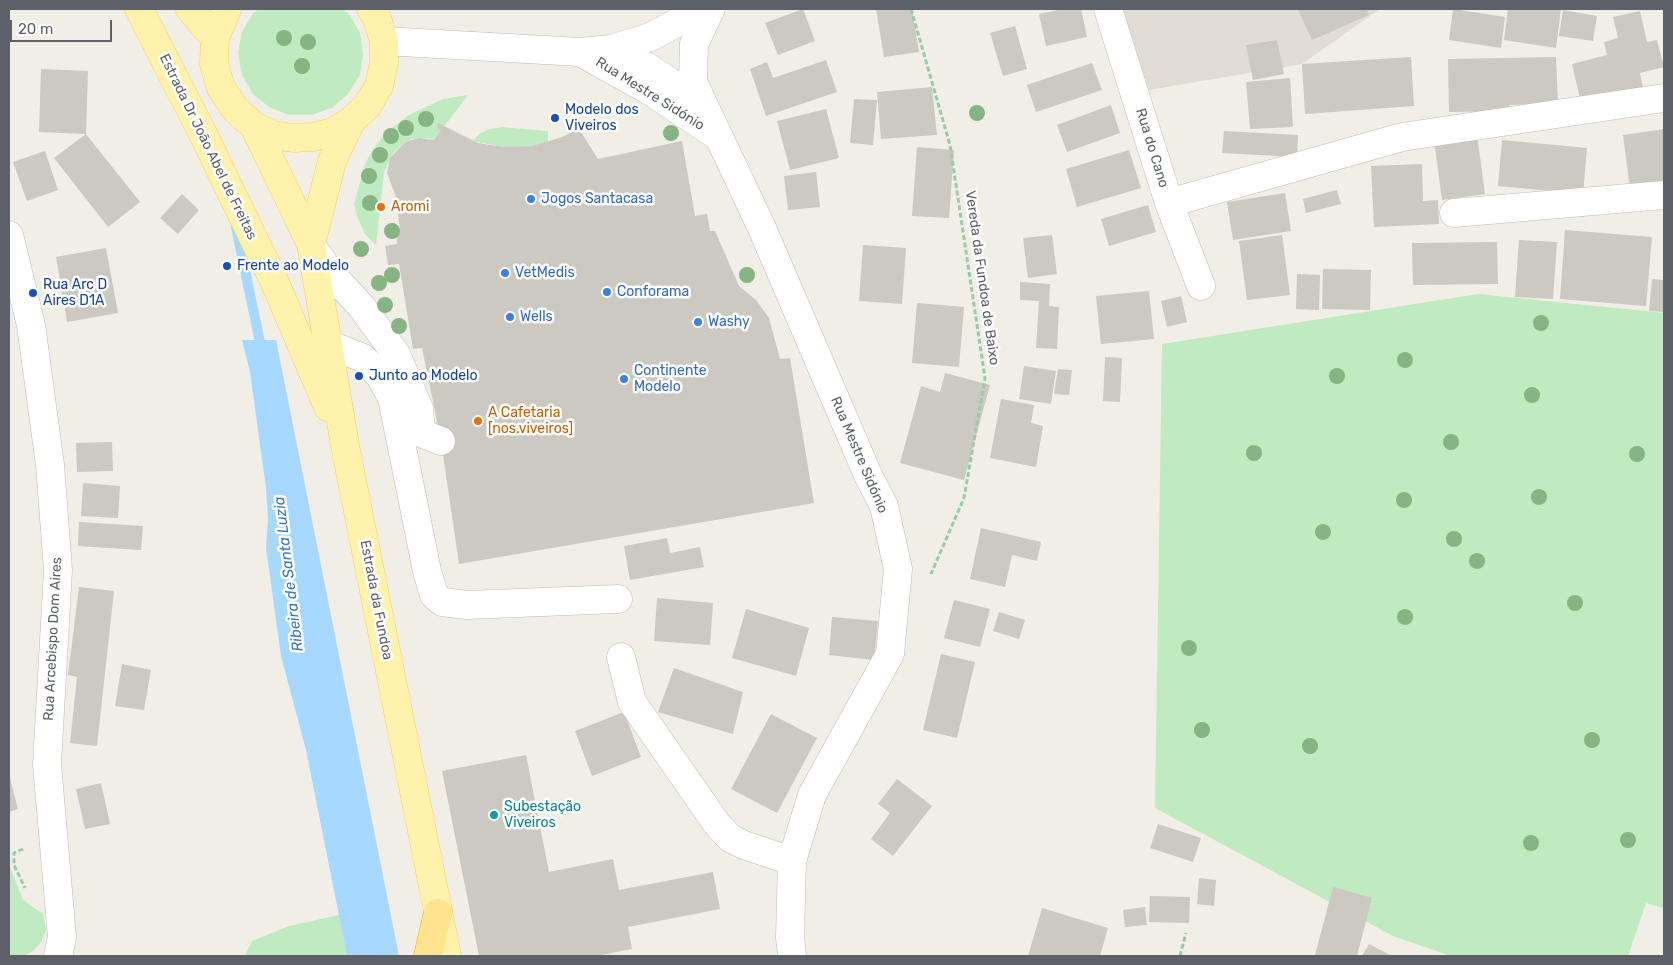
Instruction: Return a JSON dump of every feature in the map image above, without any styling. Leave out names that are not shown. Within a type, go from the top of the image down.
[{"type":"highway","points":[[428,956],[438,913]]},
{"type":"main road","name":"Estrada Dr João Abel de Freitas","points":[[139,9],[204,136],[276,285],[346,451]]},
{"type":"main road","points":[[190,9],[215,38]]},
{"type":"main road","points":[[226,9],[215,38],[214,64],[221,88],[235,109],[254,126],[273,135],[293,138],[314,138],[333,132],[351,121],[367,106],[379,86],[384,63],[384,41],[377,18],[371,9]]},
{"type":"main road","name":"Estrada da Fundoa","points":[[311,245],[332,161],[351,121]]},
{"type":"main road","name":"Estrada da Fundoa","points":[[254,126],[311,245],[346,451],[447,956]]},
{"type":"street","points":[[384,41],[580,52],[611,49],[650,37],[704,9]]},
{"type":"street","name":"Rua Mestre Sidónio","points":[[711,9],[694,44],[693,82],[762,226],[868,475],[884,506],[898,569],[890,654],[812,795],[792,861],[790,937],[792,956]]},
{"type":"street","name":"Rua do Cano","points":[[1108,9],[1169,203],[1201,286]]},
{"type":"street","name":"Rua Mestre Sidónio","points":[[611,49],[646,66],[678,87],[719,137]]},
{"type":"street","name":"Rua Mestre Sidónio","points":[[580,52],[650,91],[719,137]]},
{"type":"street","points":[[1169,203],[1402,136],[1664,98]]},
{"type":"street","points":[[1454,213],[1664,195]]},
{"type":"street","name":"Rua Arcebispo Dom Aires","points":[[9,235],[31,325],[50,465],[58,570],[47,764],[62,937],[58,956]]},
{"type":"street","points":[[311,245],[334,278],[361,306],[396,354],[419,409],[421,433],[441,441]]},
{"type":"street","points":[[328,344],[363,358],[380,376],[392,398],[427,571],[434,595],[442,602],[467,605],[618,599]]},
{"type":"street","points":[[620,657],[632,702],[717,824],[730,838],[744,845],[792,861]]},
{"type":"path","name":"Vereda da Fundoa de Baixo","points":[[911,9],[950,145],[985,378],[964,498],[928,580]]},
{"type":"path","points":[[1180,956],[1186,933]]},
{"type":"shaded area","points":[[1121,9],[1380,9],[1302,64],[1149,90]]},
{"type":"green space","points":[[259,9],[343,9],[349,14],[360,33],[363,54],[360,75],[348,94],[332,108],[311,115],[289,115],[269,107],[253,94],[242,75],[238,53],[242,32],[253,13]]},
{"type":"green space","points":[[468,95],[434,140],[427,138],[412,139],[405,142],[394,152],[384,172],[376,245],[365,234],[354,204],[365,164],[373,149],[387,132],[409,115],[443,99]]},
{"type":"green space","points":[[502,127],[548,131],[548,142],[532,146],[504,147],[473,141],[480,133]]},
{"type":"green space","points":[[1478,294],[1664,313],[1664,908],[1646,903],[1628,956],[1451,956],[1393,936],[1155,808],[1162,344]]},
{"type":"green space","points":[[9,864],[23,900],[43,914],[46,930],[41,942],[33,951],[24,956],[9,956]]},
{"type":"green space","points":[[339,915],[347,956],[245,956],[252,941],[289,926]]},
{"type":"water","points":[[242,340],[276,340],[399,956],[347,956],[306,750],[281,656],[266,548],[268,518],[266,488],[250,372]]},
{"type":"building","points":[[803,9],[815,41],[778,55],[765,23]]},
{"type":"building","points":[[876,9],[912,9],[919,52],[884,57]]},
{"type":"building","points":[[1063,9],[1081,9],[1087,37],[1046,46],[1039,14]]},
{"type":"building","points":[[1298,9],[1367,9],[1369,15],[1312,40]]},
{"type":"building","points":[[1453,9],[1505,17],[1501,48],[1449,40]]},
{"type":"building","points":[[1508,9],[1561,9],[1556,48],[1504,40]]},
{"type":"building","points":[[1563,10],[1597,16],[1593,41],[1559,36]]},
{"type":"building","points":[[1640,11],[1647,42],[1657,40],[1664,67],[1640,73],[1644,93],[1582,107],[1572,64],[1607,55],[1604,42],[1618,38],[1613,17]]},
{"type":"building","points":[[1015,26],[1027,69],[1003,76],[990,33]]},
{"type":"building","points":[[1277,40],[1284,74],[1253,80],[1246,45]]},
{"type":"building","points":[[1411,57],[1414,106],[1305,114],[1302,64]]},
{"type":"building","points":[[1556,57],[1558,103],[1509,105],[1509,111],[1449,112],[1448,59]]},
{"type":"building","points":[[826,60],[837,92],[766,116],[750,69],[767,62],[773,78]]},
{"type":"building","points":[[1092,63],[1102,90],[1036,112],[1027,85]]},
{"type":"building","points":[[41,69],[88,71],[86,134],[39,132]]},
{"type":"building","points":[[1290,78],[1293,127],[1250,129],[1246,82]]},
{"type":"building","points":[[932,87],[937,135],[881,139],[877,92]]},
{"type":"building","points":[[854,99],[877,100],[873,145],[850,143]]},
{"type":"building","points":[[1111,105],[1120,133],[1067,152],[1057,125]]},
{"type":"building","points":[[826,109],[839,158],[790,170],[777,121]]},
{"type":"building","points":[[438,123],[478,143],[504,147],[532,146],[562,137],[579,129],[598,159],[682,141],[695,216],[707,214],[710,231],[715,231],[739,286],[756,300],[769,318],[780,359],[790,358],[814,503],[459,564],[441,441],[422,348],[413,349],[399,264],[388,265],[385,246],[397,244],[396,230],[400,229],[395,194],[387,173],[390,158],[405,142],[419,138],[434,140],[441,130],[437,127]]},
{"type":"building","points":[[1664,129],[1664,183],[1630,188],[1623,135]]},
{"type":"building","points":[[1224,131],[1298,135],[1297,157],[1222,153]]},
{"type":"building","points":[[86,134],[140,202],[108,227],[54,158]]},
{"type":"building","points":[[1477,135],[1485,194],[1442,200],[1434,140]]},
{"type":"building","points":[[1502,140],[1587,148],[1583,194],[1498,186]]},
{"type":"building","points":[[917,147],[954,150],[949,218],[912,216]]},
{"type":"building","points":[[1129,150],[1141,188],[1077,207],[1066,169]]},
{"type":"building","points":[[45,151],[58,190],[27,201],[13,162]]},
{"type":"building","points":[[1422,164],[1423,201],[1438,200],[1439,224],[1374,227],[1371,166]]},
{"type":"building","points":[[816,172],[820,207],[788,210],[784,176]]},
{"type":"building","points":[[1337,190],[1341,204],[1306,213],[1303,199]]},
{"type":"building","points":[[1285,193],[1291,231],[1233,240],[1227,202]]},
{"type":"building","points":[[182,194],[199,210],[178,234],[160,218]]},
{"type":"building","points":[[1148,205],[1156,232],[1109,246],[1101,219]]},
{"type":"building","points":[[1565,230],[1652,237],[1646,306],[1560,299]]},
{"type":"building","points":[[1052,235],[1057,274],[1028,278],[1023,238]]},
{"type":"building","points":[[1282,235],[1290,295],[1247,300],[1239,241]]},
{"type":"building","points":[[1519,240],[1557,242],[1553,299],[1515,297]]},
{"type":"building","points":[[1497,242],[1498,284],[1413,285],[1412,243]]},
{"type":"building","points":[[863,245],[906,248],[902,304],[859,301]]},
{"type":"building","points":[[106,248],[118,313],[67,322],[56,257]]},
{"type":"building","points":[[1323,269],[1371,270],[1370,310],[1322,309]]},
{"type":"building","points":[[1297,274],[1320,275],[1319,310],[1296,309]]},
{"type":"building","points":[[1652,279],[1664,280],[1664,312],[1649,311]]},
{"type":"building","points":[[1020,282],[1050,284],[1049,306],[1059,307],[1057,349],[1036,348],[1039,301],[1020,300]]},
{"type":"building","points":[[1149,291],[1154,339],[1101,344],[1096,296]]},
{"type":"building","points":[[1181,296],[1187,322],[1167,327],[1161,301]]},
{"type":"building","points":[[917,303],[964,307],[959,367],[912,363]]},
{"type":"building","points":[[1105,357],[1122,358],[1120,402],[1103,401]]},
{"type":"building","points":[[1024,366],[1056,371],[1051,404],[1019,399]]},
{"type":"building","points":[[1058,369],[1072,370],[1069,395],[1054,394]]},
{"type":"building","points":[[945,373],[990,385],[964,480],[900,463],[921,386],[940,392]]},
{"type":"building","points":[[1001,399],[1034,405],[1031,423],[1043,426],[1036,467],[990,458]]},
{"type":"building","points":[[112,442],[113,471],[77,472],[76,443]]},
{"type":"building","points":[[83,483],[120,486],[118,518],[81,516]]},
{"type":"building","points":[[79,522],[143,526],[141,550],[78,546]]},
{"type":"building","points":[[981,528],[1041,542],[1037,561],[1012,555],[1005,587],[970,579]]},
{"type":"building","points":[[667,538],[670,553],[700,547],[704,567],[630,580],[624,546]]},
{"type":"building","points":[[79,587],[114,591],[97,746],[70,743],[77,677],[68,675]]},
{"type":"building","points":[[657,598],[713,603],[710,645],[654,641]]},
{"type":"building","points":[[954,600],[990,609],[980,647],[944,638]]},
{"type":"building","points":[[746,609],[809,628],[796,676],[732,658]]},
{"type":"building","points":[[999,612],[1025,620],[1019,639],[993,631]]},
{"type":"building","points":[[832,617],[878,621],[874,660],[829,655]]},
{"type":"building","points":[[941,654],[975,662],[957,738],[923,730]]},
{"type":"building","points":[[122,664],[151,670],[144,710],[115,706]]},
{"type":"building","points":[[674,668],[743,692],[733,734],[658,712]]},
{"type":"building","points":[[624,712],[641,757],[592,776],[575,731]]},
{"type":"building","points":[[771,714],[817,738],[777,813],[731,789]]},
{"type":"building","name":"Subestação Viveiros","points":[[526,755],[549,872],[613,859],[619,890],[713,872],[720,909],[628,927],[632,949],[596,956],[479,956],[442,771]]},
{"type":"building","points":[[9,774],[18,809],[9,812]]},
{"type":"building","points":[[897,779],[932,806],[893,856],[871,839],[890,813],[878,804]]},
{"type":"building","points":[[101,783],[110,824],[85,829],[76,789]]},
{"type":"building","points":[[1158,824],[1201,838],[1193,862],[1150,848]]},
{"type":"building","points":[[1199,878],[1216,880],[1214,906],[1197,904]]},
{"type":"building","points":[[1333,887],[1372,898],[1357,956],[1315,955]]},
{"type":"building","points":[[1150,896],[1190,897],[1189,923],[1149,922]]},
{"type":"building","points":[[1145,907],[1147,925],[1125,927],[1123,910]]},
{"type":"building","points":[[1042,908],[1108,928],[1100,956],[1028,956]]},
{"type":"building","points":[[1369,944],[1392,956],[1362,956]]},
{"type":"waterway","name":"Ribeira de Santa Luzia","points":[[236,227],[262,352]]},
{"type":"place","name":"Modelo dos Viveiros","points":[[555,118]]},
{"type":"place","name":"Jogos Santacasa","points":[[531,199]]},
{"type":"place","name":"Aromi","points":[[381,207]]},
{"type":"place","name":"Frente ao Modelo","points":[[227,266]]},
{"type":"place","name":"VetMedis","points":[[505,273]]},
{"type":"place","name":"Conforama","points":[[607,292]]},
{"type":"place","name":"Rua Arc D Aires D1A","points":[[33,293]]},
{"type":"place","name":"Wells","points":[[510,317]]},
{"type":"place","name":"Washy","points":[[698,322]]},
{"type":"place","name":"Junto ao Modelo","points":[[359,376]]},
{"type":"place","name":"Continente Modelo","points":[[624,379]]},
{"type":"place","name":"A Cafetaria [nos.viveiros]","points":[[478,421]]},
{"type":"place","name":"Subestação Viveiros","points":[[494,815]]}]
